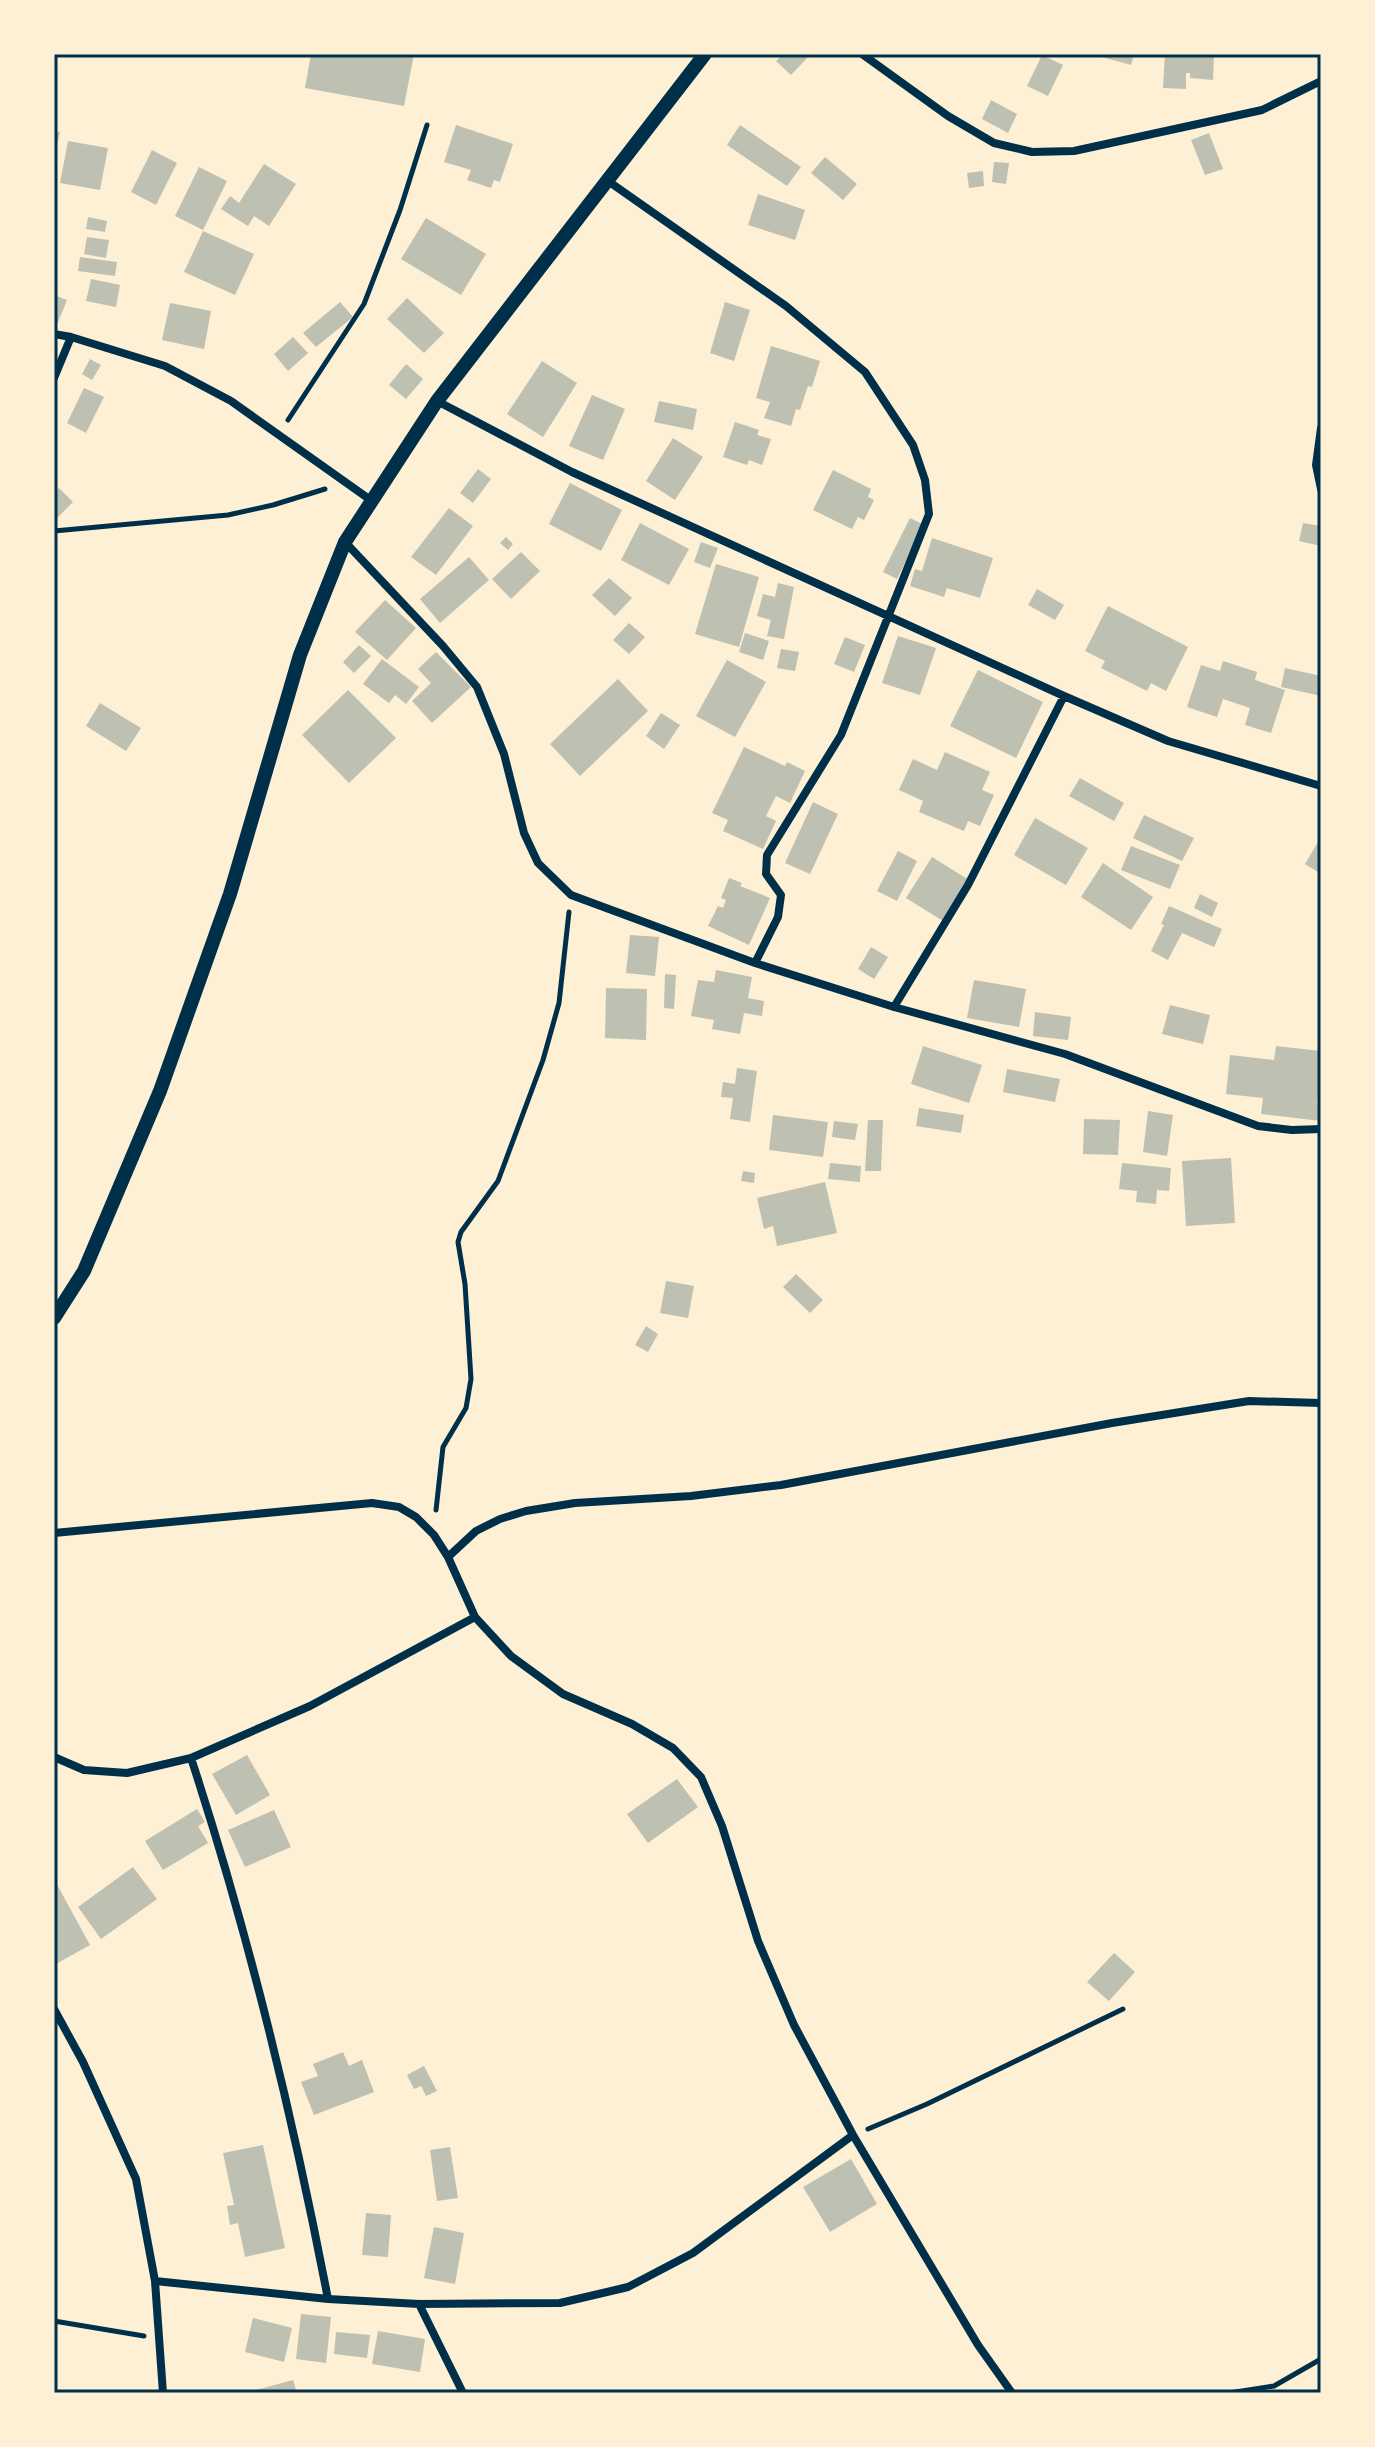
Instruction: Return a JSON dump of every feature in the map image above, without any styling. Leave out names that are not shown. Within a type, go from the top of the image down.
[{"type":"street","points":[[54,1318],[84,1271],[160,1091],[230,894],[300,655],[345,542],[437,401],[705,54]]},
{"type":"street","points":[[862,54],[948,116],[994,143],[1032,152],[1074,151],[1262,110],[1321,81]]},
{"type":"street","points":[[608,181],[786,306],[865,372],[913,445],[925,480],[929,514],[841,735],[767,855],[766,874],[781,895],[778,917],[755,963]]},
{"type":"street","points":[[54,334],[165,366],[231,401],[372,502]]},
{"type":"street","points":[[54,378],[71,337]]},
{"type":"street","points":[[437,401],[572,472],[1064,696],[1168,741],[1321,786]]},
{"type":"street","points":[[1321,428],[1316,465],[1321,489]]},
{"type":"street","points":[[345,542],[443,646],[477,687],[504,754],[524,833],[538,863],[571,895],[755,963],[894,1007],[1065,1054],[1258,1126],[1321,1129]]},
{"type":"street","points":[[894,1007],[968,885],[1064,696]]},
{"type":"street","points":[[448,1557],[476,1531],[526,1511],[575,1503],[691,1496],[781,1485],[1112,1423],[1249,1401],[1321,1403]]},
{"type":"street","points":[[54,1533],[372,1503],[399,1507],[416,1517],[434,1535],[448,1557],[475,1617],[511,1656],[563,1694],[632,1724],[673,1748],[701,1777],[722,1826],[758,1941],[794,2025],[853,2135],[978,2345],[1012,2393]]},
{"type":"street","points":[[54,1757],[84,1770],[127,1773],[191,1758],[310,1706],[475,1617]]},
{"type":"street","points":[[191,1758],[229,1874],[280,2077],[328,2299]]},
{"type":"street","points":[[54,2009],[83,2062],[136,2179],[155,2281],[163,2393]]},
{"type":"street","points":[[155,2281],[328,2299],[419,2304],[560,2303],[628,2287],[693,2253],[853,2135]]},
{"type":"street","points":[[419,2304],[463,2393]]},
{"type":"path","points":[[278,434],[364,304],[400,210],[427,125]]},
{"type":"path","points":[[54,531],[228,515],[273,505],[345,482]]},
{"type":"path","points":[[434,1535],[443,1447],[470,1396],[465,1284],[458,1242],[461,1232],[498,1181],[543,1060],[559,1003],[571,895]]},
{"type":"path","points":[[853,2135],[927,2104],[1123,2009]]},
{"type":"path","points":[[54,2321],[159,2338]]},
{"type":"path","points":[[1229,2393],[1274,2386],[1321,2359]]},
{"type":"building","points":[[311,54],[414,54],[404,106],[305,88]]},
{"type":"building","points":[[783,54],[809,56],[791,75],[776,61]]},
{"type":"building","points":[[1091,54],[1134,54],[1131,65]]},
{"type":"building","points":[[1165,54],[1214,54],[1213,80],[1190,78],[1190,73],[1186,73],[1186,89],[1163,88]]},
{"type":"building","points":[[1042,55],[1063,65],[1048,96],[1027,86]]},
{"type":"building","points":[[991,100],[1017,114],[1008,133],[982,119]]},
{"type":"building","points":[[456,125],[513,144],[500,182],[494,180],[491,188],[467,180],[471,170],[444,162]]},
{"type":"building","points":[[740,125],[801,167],[787,186],[727,145]]},
{"type":"building","points":[[54,131],[60,132],[55,155],[54,155]]},
{"type":"building","points":[[1209,133],[1223,169],[1205,175],[1191,140]]},
{"type":"building","points":[[68,141],[108,148],[100,190],[60,183]]},
{"type":"building","points":[[152,150],[177,163],[156,205],[131,192]]},
{"type":"building","points":[[825,157],[857,184],[843,200],[811,173]]},
{"type":"building","points":[[994,162],[1009,163],[1006,184],[992,182]]},
{"type":"building","points":[[264,164],[296,184],[269,226],[254,216],[248,226],[221,209],[230,196],[239,203]]},
{"type":"building","points":[[199,167],[227,181],[203,230],[175,216]]},
{"type":"building","points":[[983,171],[984,186],[969,188],[967,173]]},
{"type":"building","points":[[758,194],[805,210],[795,240],[748,225]]},
{"type":"building","points":[[88,217],[107,221],[105,232],[86,229]]},
{"type":"building","points":[[426,218],[486,254],[461,295],[401,259]]},
{"type":"building","points":[[203,231],[254,254],[235,295],[184,272]]},
{"type":"building","points":[[87,237],[109,240],[106,258],[84,254]]},
{"type":"building","points":[[80,257],[117,262],[115,276],[78,271]]},
{"type":"building","points":[[91,279],[120,285],[116,307],[86,301]]},
{"type":"building","points":[[54,295],[67,300],[54,332]]},
{"type":"building","points":[[407,298],[444,333],[424,353],[387,319]]},
{"type":"building","points":[[340,302],[353,317],[316,347],[303,333]]},
{"type":"building","points":[[725,302],[750,310],[734,361],[710,353]]},
{"type":"building","points":[[170,303],[211,311],[204,349],[162,340]]},
{"type":"building","points":[[293,337],[308,353],[288,371],[274,354]]},
{"type":"building","points":[[771,346],[820,361],[812,387],[808,386],[791,426],[764,418],[770,402],[756,398]]},
{"type":"building","points":[[90,359],[101,365],[92,380],[82,374]]},
{"type":"building","points":[[542,361],[577,383],[543,437],[507,414]]},
{"type":"building","points":[[406,364],[423,379],[406,399],[389,385]]},
{"type":"building","points":[[84,388],[104,397],[86,433],[67,423]]},
{"type":"building","points":[[592,395],[625,409],[603,460],[569,446]]},
{"type":"building","points":[[659,401],[697,409],[693,430],[654,422]]},
{"type":"building","points":[[735,422],[759,430],[757,435],[771,439],[762,465],[749,460],[747,465],[723,457]]},
{"type":"building","points":[[673,438],[703,457],[675,500],[646,481]]},
{"type":"building","points":[[478,469],[491,479],[473,503],[460,493]]},
{"type":"building","points":[[833,470],[871,489],[868,497],[874,500],[864,520],[858,517],[852,529],[813,510]]},
{"type":"building","points":[[570,483],[622,510],[601,551],[549,524]]},
{"type":"building","points":[[59,488],[73,502],[54,521],[54,493]]},
{"type":"building","points":[[449,508],[473,526],[436,575],[411,557]]},
{"type":"building","points":[[910,518],[924,525],[897,579],[883,572]]},
{"type":"building","points":[[640,523],[689,549],[669,585],[621,560]]},
{"type":"building","points":[[1303,523],[1321,526],[1321,546],[1299,541]]},
{"type":"building","points":[[506,537],[513,544],[508,550],[500,543]]},
{"type":"building","points":[[932,538],[993,558],[980,598],[947,588],[944,597],[910,586],[915,569],[922,571]]},
{"type":"building","points":[[701,542],[718,548],[710,568],[694,562]]},
{"type":"building","points":[[521,552],[540,571],[511,599],[492,579]]},
{"type":"building","points":[[469,557],[489,580],[440,623],[420,599]]},
{"type":"building","points":[[716,564],[759,577],[739,647],[695,634]]},
{"type":"building","points":[[609,578],[632,598],[615,616],[592,595]]},
{"type":"building","points":[[778,583],[794,587],[784,639],[767,636],[771,620],[757,616],[763,594],[775,597]]},
{"type":"building","points":[[1037,589],[1064,605],[1055,620],[1028,605]]},
{"type":"building","points":[[385,600],[416,628],[387,660],[355,632]]},
{"type":"building","points":[[1108,606],[1188,647],[1166,691],[1151,683],[1147,691],[1101,668],[1105,661],[1085,651]]},
{"type":"building","points":[[629,623],[645,637],[629,654],[613,640]]},
{"type":"building","points":[[745,633],[769,641],[763,660],[739,652]]},
{"type":"building","points":[[898,636],[936,648],[920,695],[882,683]]},
{"type":"building","points":[[845,637],[865,645],[854,672],[834,664]]},
{"type":"building","points":[[359,645],[371,656],[354,673],[343,662]]},
{"type":"building","points":[[781,649],[799,652],[795,671],[777,668]]},
{"type":"building","points":[[436,652],[471,687],[432,723],[412,701],[431,683],[418,669]]},
{"type":"building","points":[[382,659],[419,687],[406,704],[395,695],[389,703],[363,684]]},
{"type":"building","points":[[727,660],[766,682],[735,737],[696,716]]},
{"type":"building","points":[[1223,661],[1257,672],[1255,680],[1285,690],[1271,733],[1245,725],[1250,708],[1223,699],[1217,717],[1187,707],[1201,665],[1220,671]]},
{"type":"building","points":[[1285,668],[1321,676],[1321,696],[1281,687]]},
{"type":"building","points":[[978,670],[1043,702],[1016,758],[950,726]]},
{"type":"building","points":[[618,679],[648,711],[580,776],[550,744]]},
{"type":"building","points":[[348,690],[396,738],[349,783],[302,735]]},
{"type":"building","points":[[100,703],[141,728],[126,751],[86,726]]},
{"type":"building","points":[[661,713],[680,725],[664,749],[646,736]]},
{"type":"building","points":[[744,747],[785,766],[787,762],[805,771],[790,803],[776,796],[766,816],[776,821],[763,849],[723,831],[728,820],[712,813]]},
{"type":"building","points":[[945,752],[990,772],[982,790],[994,795],[980,826],[968,821],[964,831],[919,812],[923,801],[899,790],[913,759],[937,770]]},
{"type":"building","points":[[1080,778],[1124,803],[1114,821],[1069,796]]},
{"type":"building","points":[[813,802],[838,814],[810,874],[785,863]]},
{"type":"building","points":[[1144,815],[1194,838],[1182,861],[1133,838]]},
{"type":"building","points":[[1035,818],[1088,848],[1066,885],[1014,855]]},
{"type":"building","points":[[1321,837],[1321,874],[1305,864]]},
{"type":"building","points":[[1131,846],[1180,865],[1170,889],[1121,870]]},
{"type":"building","points":[[898,851],[917,861],[897,901],[877,891]]},
{"type":"building","points":[[932,857],[969,880],[943,921],[906,898]]},
{"type":"building","points":[[1103,863],[1153,897],[1131,930],[1081,897]]},
{"type":"building","points":[[729,878],[770,898],[749,945],[708,926],[718,906],[723,908],[726,900],[721,898]]},
{"type":"building","points":[[1200,894],[1218,903],[1212,917],[1194,908]]},
{"type":"building","points":[[1169,906],[1222,929],[1214,947],[1182,933],[1168,960],[1151,951],[1164,925],[1161,924]]},
{"type":"building","points":[[630,935],[659,937],[655,976],[626,973]]},
{"type":"building","points":[[871,947],[888,957],[874,979],[858,969]]},
{"type":"building","points":[[716,970],[752,977],[748,998],[764,1001],[762,1016],[744,1013],[740,1034],[712,1029],[714,1020],[691,1016],[698,980],[714,982]]},
{"type":"building","points":[[665,974],[676,975],[674,1009],[664,1008]]},
{"type":"building","points":[[974,980],[1026,989],[1019,1027],[967,1018]]},
{"type":"building","points":[[606,988],[647,989],[646,1040],[605,1038]]},
{"type":"building","points":[[1170,1005],[1210,1015],[1203,1044],[1162,1034]]},
{"type":"building","points":[[1035,1012],[1071,1017],[1068,1040],[1033,1036]]},
{"type":"building","points":[[923,1046],[982,1065],[969,1103],[911,1084]]},
{"type":"building","points":[[1276,1046],[1321,1051],[1321,1097],[1318,1096],[1317,1105],[1321,1106],[1321,1121],[1261,1114],[1263,1098],[1226,1094],[1230,1055],[1274,1060]]},
{"type":"building","points":[[737,1068],[757,1071],[750,1122],[730,1119],[733,1098],[721,1097],[723,1082],[735,1084]]},
{"type":"building","points":[[1007,1069],[1060,1079],[1055,1102],[1003,1092]]},
{"type":"building","points":[[919,1108],[964,1115],[961,1133],[916,1126]]},
{"type":"building","points":[[1148,1111],[1173,1115],[1167,1156],[1143,1152]]},
{"type":"building","points":[[773,1115],[828,1122],[823,1157],[769,1150]]},
{"type":"building","points":[[1084,1119],[1120,1120],[1118,1155],[1083,1154]]},
{"type":"building","points":[[868,1120],[883,1120],[881,1171],[865,1171]]},
{"type":"building","points":[[834,1121],[858,1124],[855,1140],[832,1137]]},
{"type":"building","points":[[1231,1158],[1235,1223],[1186,1226],[1182,1161]]},
{"type":"building","points":[[830,1163],[861,1166],[860,1182],[828,1179]]},
{"type":"building","points":[[1122,1163],[1171,1168],[1169,1191],[1157,1190],[1156,1204],[1136,1202],[1137,1191],[1119,1189]]},
{"type":"building","points":[[743,1171],[755,1173],[754,1183],[741,1181]]},
{"type":"building","points":[[825,1182],[837,1233],[777,1246],[773,1226],[764,1229],[757,1198]]},
{"type":"building","points":[[796,1274],[823,1300],[810,1313],[783,1287]]},
{"type":"building","points":[[666,1281],[694,1286],[688,1318],[660,1313]]},
{"type":"building","points":[[646,1326],[658,1334],[648,1352],[635,1345]]},
{"type":"building","points":[[247,1755],[270,1795],[236,1815],[212,1774]]},
{"type":"building","points":[[677,1779],[698,1807],[648,1843],[627,1814]]},
{"type":"building","points":[[197,1809],[205,1822],[198,1826],[208,1843],[163,1870],[145,1841]]},
{"type":"building","points":[[274,1810],[291,1847],[245,1867],[228,1830]]},
{"type":"building","points":[[133,1867],[157,1899],[101,1939],[78,1907]]},
{"type":"building","points":[[54,1879],[90,1945],[56,1964],[54,1960]]},
{"type":"building","points":[[1114,1953],[1135,1972],[1109,2001],[1087,1982]]},
{"type":"building","points":[[343,2052],[349,2066],[362,2060],[374,2092],[314,2115],[301,2082],[318,2076],[313,2064]]},
{"type":"building","points":[[424,2066],[437,2091],[426,2096],[421,2086],[414,2089],[407,2075]]},
{"type":"building","points":[[263,2145],[285,2248],[245,2257],[238,2223],[230,2225],[227,2206],[234,2205],[223,2153]]},
{"type":"building","points":[[450,2147],[458,2198],[437,2201],[430,2150]]},
{"type":"building","points":[[851,2159],[877,2204],[830,2232],[803,2187]]},
{"type":"building","points":[[366,2213],[391,2215],[388,2257],[362,2255]]},
{"type":"building","points":[[434,2227],[464,2233],[455,2284],[424,2278]]},
{"type":"building","points":[[301,2314],[331,2317],[326,2363],[296,2359]]},
{"type":"building","points":[[253,2318],[292,2328],[284,2362],[245,2352]]},
{"type":"building","points":[[378,2331],[425,2339],[420,2372],[372,2364]]},
{"type":"building","points":[[336,2332],[370,2335],[367,2358],[334,2354]]},
{"type":"building","points":[[293,2380],[297,2393],[256,2393],[256,2390]]}]
